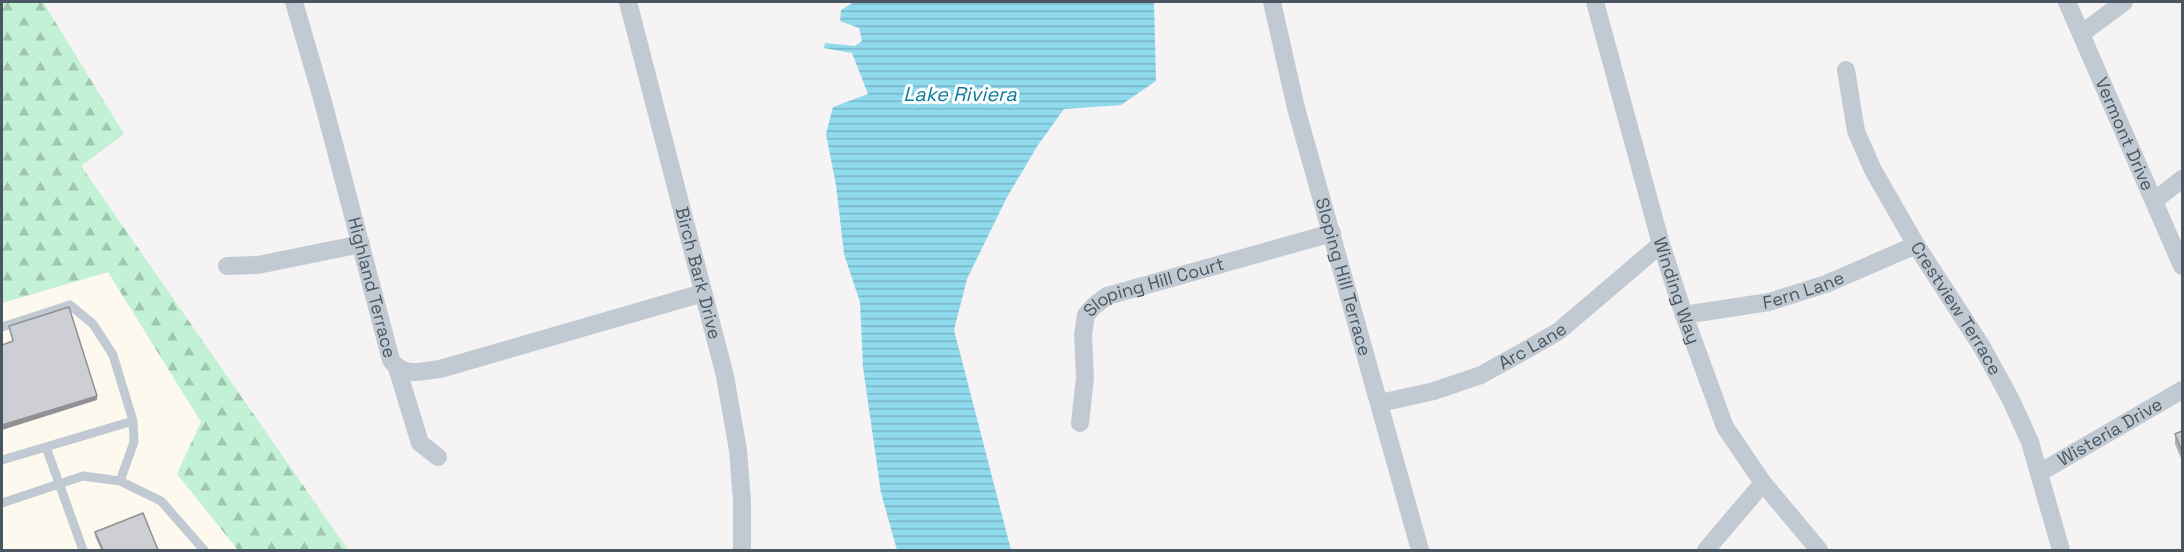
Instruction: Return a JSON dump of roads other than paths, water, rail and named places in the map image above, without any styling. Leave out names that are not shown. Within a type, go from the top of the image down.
[{"type":"street","name":"Highland Terrace","points":[[294,2],[392,360],[397,368],[411,372],[440,369],[703,293]]},
{"type":"street","name":"Birch Bark Drive","points":[[628,2],[725,376],[738,450],[742,501],[742,550]]},
{"type":"street","name":"Sloping Hill Terrace","points":[[1272,2],[1296,108],[1420,550]]},
{"type":"street","name":"Winding Way","points":[[1594,2],[1660,244],[1725,427],[1763,483],[1819,550]]},
{"type":"street","name":"Vermont Drive","points":[[2067,2],[2182,266]]},
{"type":"street","points":[[2081,34],[2124,2]]},
{"type":"street","name":"Crestview Terrace","points":[[1846,70],[1856,131],[1873,170],[1916,245],[1982,347],[2011,400],[2030,442],[2061,550]]},
{"type":"street","points":[[2154,201],[2182,178]]},
{"type":"street","name":"Sloping Hill Court","points":[[1080,423],[1085,378],[1083,335],[1086,315],[1094,306],[1107,297],[1332,233]]},
{"type":"street","points":[[227,266],[258,266],[361,244]]},
{"type":"street","name":"Arc Lane","points":[[1380,403],[1434,391],[1481,375],[1526,350],[1559,331],[1660,244]]},
{"type":"street","name":"Fern Lane","points":[[1684,315],[1769,302],[1826,284],[1916,245]]},
{"type":"street","points":[[397,368],[420,443],[438,457]]},
{"type":"street","name":"Wisteria Drive","points":[[2039,472],[2182,390]]},
{"type":"street","points":[[1706,550],[1763,483]]},
{"type":"lane","points":[[2,327],[70,305],[93,324],[113,355],[133,421],[134,442],[120,481]]},
{"type":"lane","points":[[2,460],[133,421]]},
{"type":"lane","points":[[46,447],[83,550]]},
{"type":"lane","points":[[2,503],[83,476],[120,481],[161,501],[204,550]]},
{"type":"water","name":"Lake Riviera","points":[[854,2],[1154,2],[1156,81],[1121,105],[1064,109],[1038,145],[1007,197],[967,279],[954,330],[1011,550],[897,550],[881,493],[863,367],[860,302],[844,254],[836,185],[826,134],[833,107],[868,94],[852,53],[824,48],[825,43],[855,46],[862,41],[859,28],[840,21],[841,10]]}]
